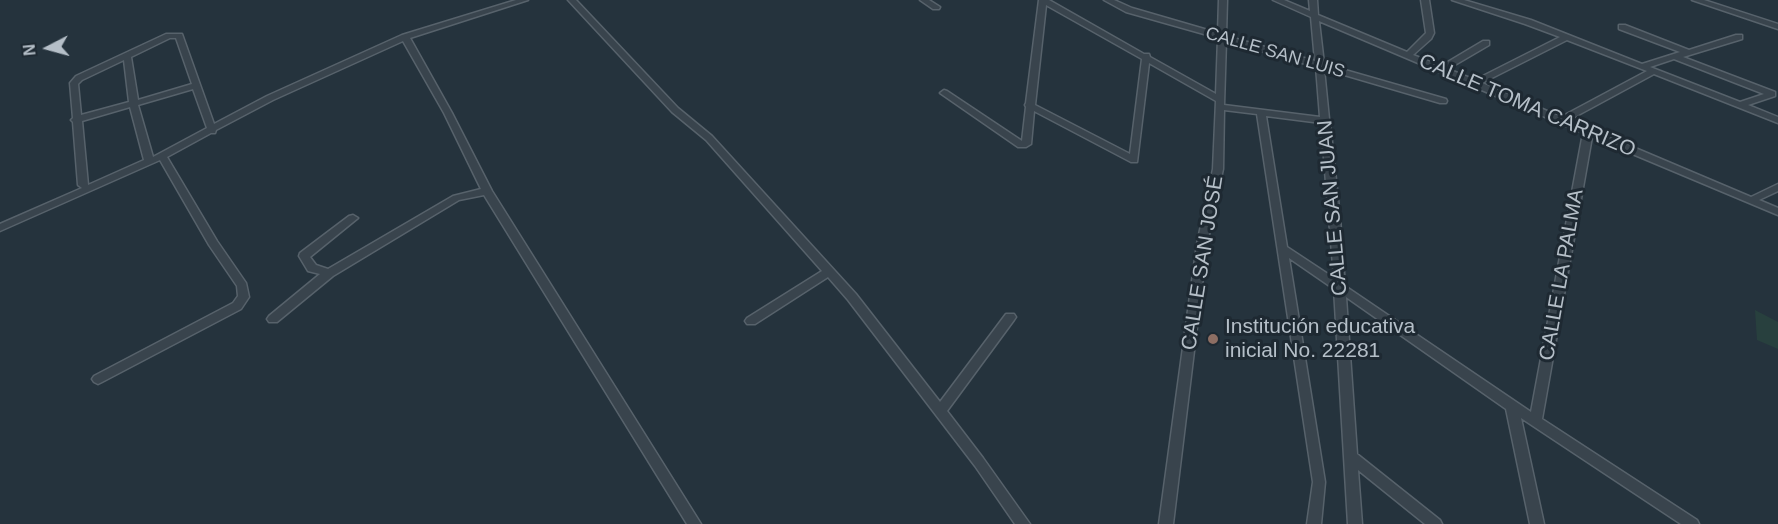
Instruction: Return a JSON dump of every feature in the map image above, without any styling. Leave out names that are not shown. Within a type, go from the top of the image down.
[{"type":"street","points":[[0,228],[162,156],[270,98],[405,37],[524,0]]},
{"type":"street","points":[[572,0],[675,110],[709,138],[852,297],[1023,524]]},
{"type":"street","points":[[924,0],[936,7]]},
{"type":"street","points":[[944,93],[1021,146],[1026,144],[1043,0],[1146,56],[1221,103],[1261,112],[1327,121]]},
{"type":"street","name":"CALLE SAN LUIS","points":[[1108,0],[1129,10],[1443,101]]},
{"type":"street","points":[[1129,10],[1131,0]]},
{"type":"street","name":"CALLE SAN JOSÉ","points":[[1166,524],[1202,244],[1218,168],[1222,0]]},
{"type":"street","name":"CALLE TOMA CARRIZO","points":[[1277,0],[1778,212]]},
{"type":"street","name":"CALLE SAN JUAN","points":[[1313,0],[1318,65],[1327,121],[1355,524]]},
{"type":"street","points":[[1407,56],[1430,33],[1425,0]]},
{"type":"street","points":[[1696,0],[1778,27]]},
{"type":"street","points":[[1463,1],[1567,38],[1778,120]]},
{"type":"street","points":[[1622,27],[1687,52]]},
{"type":"street","points":[[82,185],[73,85],[76,81],[126,55],[169,36],[178,35],[212,131]]},
{"type":"street","points":[[405,37],[448,113],[487,191],[694,524]]},
{"type":"street","points":[[1641,67],[1740,37]]},
{"type":"street","points":[[1474,84],[1567,38]]},
{"type":"street","points":[[1442,70],[1486,43]]},
{"type":"street","points":[[126,55],[134,105],[149,161]]},
{"type":"street","points":[[1029,105],[1134,160],[1146,56]]},
{"type":"street","points":[[1673,56],[1772,94],[1740,105]]},
{"type":"street","points":[[1562,120],[1652,72]]},
{"type":"street","points":[[75,120],[195,86]]},
{"type":"street","points":[[1261,112],[1319,482],[1314,524]]},
{"type":"street","name":"CALLE LA PALMA","points":[[1536,420],[1588,132]]},
{"type":"street","points":[[98,379],[237,306],[244,297],[242,286],[213,243],[162,156]]},
{"type":"street","points":[[1752,200],[1778,187]]},
{"type":"street","points":[[273,319],[329,273],[456,198],[487,191]]},
{"type":"street","points":[[329,273],[312,268],[304,256],[353,218]]},
{"type":"street","points":[[1282,248],[1340,285],[1512,406],[1692,524]]},
{"type":"street","points":[[751,321],[828,272]]},
{"type":"street","points":[[940,411],[1010,317]]},
{"type":"street","points":[[1512,406],[1538,524]]},
{"type":"street","points":[[1352,458],[1435,524]]},
{"type":"green space","points":[[1755,310],[1778,322],[1778,349],[1757,340]]},
{"type":"place","name":"Institución educativa inicial No. 22281","points":[[1213,339]]}]
